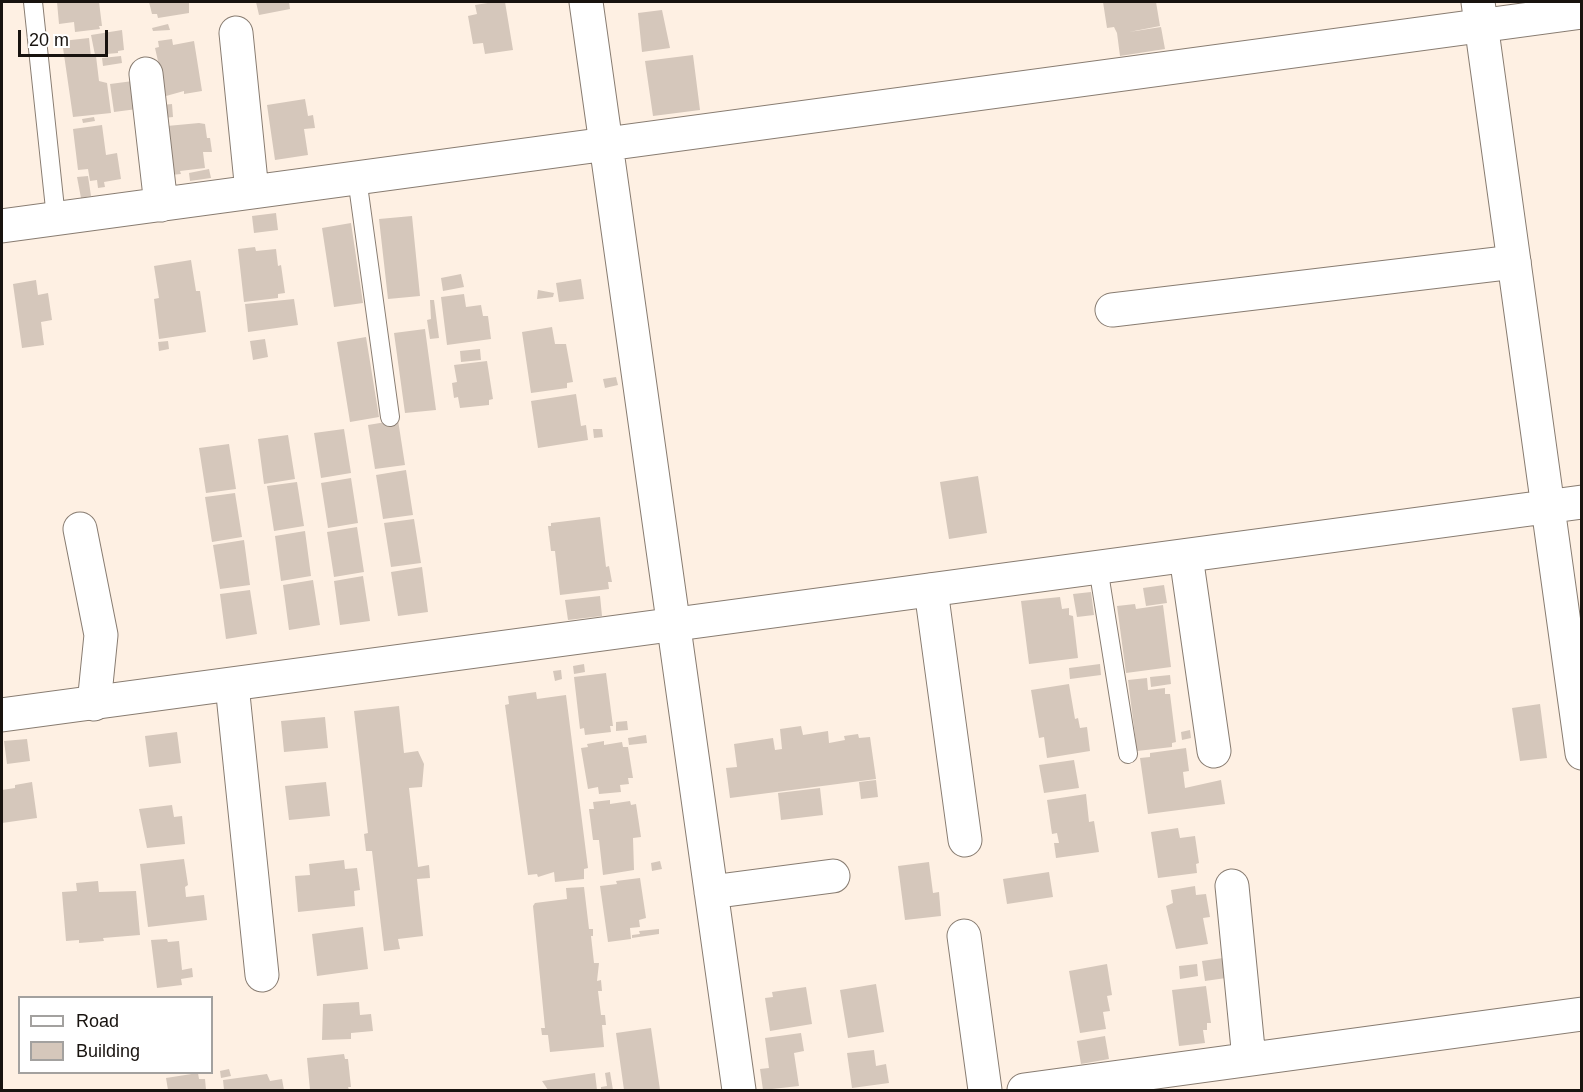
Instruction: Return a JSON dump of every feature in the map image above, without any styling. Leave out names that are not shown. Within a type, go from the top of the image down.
[{"type":"street","points":[[586,2],[609,144],[739,1090]]},
{"type":"street","points":[[2,225],[609,144],[1480,13],[1581,12]]},
{"type":"street","points":[[1480,13],[1581,753]]},
{"type":"street","points":[[236,33],[252,192]]},
{"type":"street","points":[[146,74],[162,205]]},
{"type":"street","points":[[1112,310],[1514,262]]},
{"type":"street","points":[[2,715],[1581,502]]},
{"type":"street","points":[[80,529],[101,635],[94,704]]},
{"type":"street","points":[[1186,556],[1214,751]]},
{"type":"street","points":[[931,590],[965,840]]},
{"type":"street","points":[[232,685],[262,975]]},
{"type":"street","points":[[711,892],[833,876]]},
{"type":"street","points":[[1232,886],[1249,1059]]},
{"type":"street","points":[[964,936],[985,1090]]},
{"type":"street","points":[[1024,1090],[1581,1014]]},
{"type":"lane","points":[[33,2],[56,219]]},
{"type":"lane","points":[[357,178],[390,417]]},
{"type":"lane","points":[[1098,567],[1128,754]]},
{"type":"building","points":[[57,2],[99,2],[102,26],[99,26],[100,29],[75,32],[74,22],[59,24]]},
{"type":"building","points":[[149,2],[189,2],[189,13],[158,18],[157,14],[152,14]]},
{"type":"building","points":[[256,2],[289,2],[290,9],[259,15]]},
{"type":"building","points":[[505,2],[513,50],[485,54],[483,43],[473,44],[468,16],[477,14],[475,5]]},
{"type":"building","points":[[1103,2],[1156,2],[1160,26],[1129,32],[1161,27],[1165,49],[1120,56],[1117,33],[1114,27],[1107,28]]},
{"type":"building","points":[[662,10],[670,48],[642,52],[638,13]]},
{"type":"building","points":[[168,24],[170,30],[153,31],[152,28]]},
{"type":"building","points":[[122,30],[124,50],[118,53],[95,55],[91,35]]},
{"type":"building","points":[[89,38],[91,57],[96,56],[99,81],[107,83],[111,113],[73,117],[62,41]]},
{"type":"building","points":[[172,39],[173,45],[194,41],[202,91],[184,94],[184,91],[166,96],[155,48],[159,47],[158,41]]},
{"type":"building","points":[[693,55],[700,110],[653,116],[645,61]]},
{"type":"building","points":[[121,56],[122,63],[103,66],[102,58]]},
{"type":"building","points":[[133,81],[137,109],[114,112],[110,84]]},
{"type":"building","points":[[305,99],[308,116],[313,115],[315,128],[304,129],[308,155],[275,160],[267,105]]},
{"type":"building","points":[[172,104],[173,117],[163,118],[162,105]]},
{"type":"building","points":[[94,117],[95,121],[83,123],[82,119]]},
{"type":"building","points":[[205,124],[212,152],[203,152],[205,168],[180,171],[181,174],[171,175],[167,126]]},
{"type":"building","points":[[102,125],[106,155],[117,153],[121,179],[104,182],[105,187],[98,188],[97,180],[90,181],[88,169],[78,170],[73,129]]},
{"type":"building","points":[[209,169],[211,178],[190,181],[189,173]]},
{"type":"building","points":[[88,176],[91,196],[81,198],[77,177]]},
{"type":"building","points":[[276,213],[278,230],[254,233],[252,216]]},
{"type":"building","points":[[412,216],[420,296],[388,299],[379,219]]},
{"type":"building","points":[[351,223],[363,303],[334,307],[322,228]]},
{"type":"building","points":[[255,247],[256,251],[276,249],[285,293],[278,294],[278,298],[244,302],[238,249]]},
{"type":"building","points":[[191,260],[196,291],[200,291],[206,332],[159,339],[154,299],[159,298],[154,266]]},
{"type":"building","points":[[461,274],[464,287],[443,291],[441,278]]},
{"type":"building","points":[[581,279],[584,299],[559,302],[556,283]]},
{"type":"building","points":[[36,280],[38,295],[48,293],[52,320],[41,322],[44,345],[22,348],[13,284]]},
{"type":"building","points":[[538,290],[554,293],[553,297],[537,299]]},
{"type":"building","points":[[464,294],[466,307],[481,305],[483,316],[488,316],[491,339],[447,345],[441,297]]},
{"type":"building","points":[[294,299],[298,325],[248,332],[245,304]]},
{"type":"building","points":[[430,300],[434,300],[439,338],[430,339],[427,320],[431,319]]},
{"type":"building","points":[[552,327],[555,344],[566,344],[573,382],[567,383],[567,388],[531,393],[522,332]]},
{"type":"building","points":[[425,329],[436,410],[405,413],[394,333]]},
{"type":"building","points":[[366,337],[379,417],[350,422],[337,342]]},
{"type":"building","points":[[265,339],[268,357],[253,360],[250,341]]},
{"type":"building","points":[[168,341],[169,349],[159,351],[158,342]]},
{"type":"building","points":[[480,349],[481,360],[461,362],[460,351]]},
{"type":"building","points":[[487,361],[493,399],[489,400],[489,405],[460,408],[458,397],[454,398],[452,383],[457,382],[454,365]]},
{"type":"building","points":[[616,377],[618,385],[605,388],[603,379]]},
{"type":"building","points":[[576,394],[581,426],[586,425],[588,440],[538,448],[531,401]]},
{"type":"building","points":[[398,420],[405,465],[375,469],[368,425]]},
{"type":"building","points":[[344,429],[351,473],[321,478],[314,433]]},
{"type":"building","points":[[593,429],[602,429],[603,437],[594,438]]},
{"type":"building","points":[[288,435],[295,479],[264,484],[258,439]]},
{"type":"building","points":[[229,444],[236,489],[206,493],[199,448]]},
{"type":"building","points":[[406,470],[413,515],[383,519],[376,475]]},
{"type":"building","points":[[978,476],[987,533],[949,539],[940,482]]},
{"type":"building","points":[[351,478],[358,523],[328,528],[321,483]]},
{"type":"building","points":[[297,482],[304,526],[274,531],[267,486]]},
{"type":"building","points":[[235,493],[242,537],[212,542],[205,497]]},
{"type":"building","points":[[600,517],[606,567],[609,566],[612,582],[608,582],[609,589],[560,595],[555,551],[551,551],[548,526],[551,526],[551,523]]},
{"type":"building","points":[[414,519],[421,563],[391,567],[384,523]]},
{"type":"building","points":[[357,527],[364,572],[334,577],[327,532]]},
{"type":"building","points":[[305,531],[311,576],[281,581],[275,536]]},
{"type":"building","points":[[244,540],[250,585],[220,589],[213,545]]},
{"type":"building","points":[[422,567],[428,612],[398,616],[391,572]]},
{"type":"building","points":[[363,576],[370,621],[340,625],[334,581]]},
{"type":"building","points":[[313,580],[320,625],[289,630],[283,585]]},
{"type":"building","points":[[1164,585],[1167,603],[1146,606],[1143,588]]},
{"type":"building","points":[[250,590],[257,634],[226,639],[220,594]]},
{"type":"building","points":[[1091,592],[1094,615],[1077,617],[1073,594]]},
{"type":"building","points":[[600,596],[602,616],[568,620],[565,600]]},
{"type":"building","points":[[1060,597],[1062,609],[1069,608],[1069,615],[1073,616],[1078,658],[1029,664],[1021,601]]},
{"type":"building","points":[[1135,604],[1136,609],[1163,605],[1171,667],[1126,673],[1117,606]]},
{"type":"building","points":[[584,664],[585,672],[574,674],[573,666]]},
{"type":"building","points":[[1100,664],[1101,675],[1070,679],[1069,668]]},
{"type":"building","points":[[561,670],[562,679],[555,681],[553,671]]},
{"type":"building","points":[[606,673],[613,726],[610,726],[611,732],[585,735],[584,728],[580,729],[574,677]]},
{"type":"building","points":[[1170,675],[1171,684],[1151,687],[1150,677]]},
{"type":"building","points":[[1147,678],[1148,690],[1165,688],[1165,694],[1170,694],[1176,742],[1172,743],[1172,747],[1137,751],[1128,680]]},
{"type":"building","points":[[1069,684],[1075,719],[1078,718],[1080,728],[1087,727],[1090,751],[1047,758],[1044,737],[1039,738],[1031,690]]},
{"type":"building","points":[[536,692],[537,699],[566,695],[588,868],[584,869],[584,879],[555,882],[554,872],[538,877],[537,874],[528,875],[505,705],[509,704],[508,696]]},
{"type":"building","points":[[1540,704],[1547,758],[1520,761],[1512,708]]},
{"type":"building","points":[[399,706],[404,753],[418,751],[424,764],[422,787],[409,788],[418,867],[429,865],[430,878],[417,879],[423,936],[398,939],[400,949],[384,951],[372,851],[366,851],[364,834],[368,833],[354,711]]},
{"type":"building","points":[[325,717],[328,748],[284,752],[281,721]]},
{"type":"building","points":[[627,721],[628,730],[616,731],[616,722]]},
{"type":"building","points":[[801,726],[803,735],[828,731],[829,743],[845,740],[844,736],[858,734],[859,738],[870,737],[876,779],[730,798],[726,768],[737,767],[734,744],[773,738],[775,750],[782,749],[780,729]]},
{"type":"building","points":[[1190,730],[1191,738],[1182,740],[1181,732]]},
{"type":"building","points":[[177,732],[181,763],[149,767],[145,736]]},
{"type":"building","points":[[646,735],[647,743],[629,745],[628,738]]},
{"type":"building","points":[[27,739],[30,761],[7,764],[4,741]]},
{"type":"building","points":[[604,741],[604,745],[622,742],[623,747],[628,747],[633,778],[628,778],[629,784],[620,785],[621,792],[599,794],[598,787],[588,789],[581,748],[588,747],[587,744]]},
{"type":"building","points":[[1186,748],[1189,771],[1183,772],[1185,788],[1221,780],[1225,804],[1148,814],[1140,758],[1150,757],[1150,753]]},
{"type":"building","points":[[1074,760],[1079,788],[1044,793],[1039,765]]},
{"type":"building","points":[[876,780],[878,797],[861,799],[859,782]]},
{"type":"building","points":[[32,782],[37,818],[2,823],[2,790]]},
{"type":"building","points":[[326,782],[330,816],[289,820],[285,786]]},
{"type":"building","points":[[820,788],[823,815],[781,820],[778,793]]},
{"type":"building","points":[[1086,794],[1089,822],[1094,821],[1099,852],[1056,858],[1054,843],[1059,843],[1057,833],[1052,834],[1047,800]]},
{"type":"building","points":[[610,800],[610,804],[630,801],[631,805],[636,804],[641,837],[633,838],[634,870],[603,875],[599,840],[593,840],[589,809],[594,809],[593,802]]},
{"type":"building","points":[[172,805],[174,817],[182,816],[185,844],[147,848],[139,809]]},
{"type":"building","points":[[1178,828],[1180,838],[1195,836],[1199,863],[1196,864],[1197,873],[1158,878],[1151,832]]},
{"type":"building","points":[[184,859],[188,885],[185,887],[186,897],[204,895],[207,920],[148,927],[140,864]]},
{"type":"building","points":[[344,860],[345,869],[357,868],[360,890],[354,891],[355,906],[298,912],[295,876],[310,875],[309,864]]},
{"type":"building","points":[[660,861],[662,869],[652,871],[651,863]]},
{"type":"building","points":[[929,862],[933,893],[939,892],[941,916],[905,920],[898,866]]},
{"type":"building","points":[[1049,872],[1053,897],[1007,904],[1003,879]]},
{"type":"building","points":[[640,878],[646,918],[639,920],[640,927],[630,928],[631,939],[608,942],[600,886]]},
{"type":"building","points":[[98,881],[99,892],[136,891],[140,935],[103,938],[104,941],[79,943],[79,940],[66,941],[62,892],[77,891],[76,883]]},
{"type":"building","points":[[1195,886],[1196,895],[1206,894],[1210,917],[1203,918],[1208,944],[1176,949],[1166,906],[1173,903],[1171,890]]},
{"type":"building","points":[[584,887],[589,929],[593,929],[593,936],[591,936],[594,963],[599,963],[597,981],[601,980],[602,991],[598,991],[601,1015],[605,1015],[606,1025],[602,1025],[604,1047],[550,1052],[548,1035],[542,1035],[541,1028],[545,1028],[533,906],[535,903],[567,899],[566,888]]},
{"type":"building","points":[[363,927],[368,969],[317,976],[312,934]]},
{"type":"building","points":[[659,929],[659,934],[632,938],[632,935],[640,934],[639,931]]},
{"type":"building","points":[[167,939],[168,942],[179,941],[182,970],[192,968],[193,977],[181,979],[182,985],[157,988],[151,940]]},
{"type":"building","points":[[1223,958],[1226,978],[1205,981],[1202,961]]},
{"type":"building","points":[[1107,964],[1112,995],[1107,996],[1110,1011],[1103,1012],[1106,1029],[1080,1033],[1069,971]]},
{"type":"building","points":[[1197,964],[1198,976],[1180,979],[1179,966]]},
{"type":"building","points":[[876,984],[884,1032],[848,1038],[840,990]]},
{"type":"building","points":[[1206,986],[1211,1023],[1207,1023],[1207,1030],[1203,1030],[1205,1043],[1179,1046],[1172,990]]},
{"type":"building","points":[[806,987],[812,1024],[770,1031],[765,998],[773,997],[772,992]]},
{"type":"building","points":[[359,1002],[360,1015],[371,1014],[373,1031],[351,1033],[351,1039],[322,1040],[323,1004]]},
{"type":"building","points":[[651,1028],[660,1090],[624,1090],[616,1033]]},
{"type":"building","points":[[801,1033],[804,1051],[794,1053],[799,1086],[763,1090],[760,1069],[769,1068],[765,1038]]},
{"type":"building","points":[[1105,1036],[1109,1059],[1081,1064],[1077,1041]]},
{"type":"building","points":[[874,1050],[876,1066],[886,1064],[889,1083],[852,1088],[847,1053]]},
{"type":"building","points":[[344,1054],[345,1059],[348,1059],[351,1087],[348,1087],[349,1090],[310,1090],[307,1058]]},
{"type":"building","points":[[229,1069],[231,1076],[221,1078],[220,1071]]},
{"type":"building","points":[[610,1072],[613,1090],[601,1090],[601,1087],[607,1086],[605,1073]]},
{"type":"building","points":[[595,1073],[597,1090],[548,1090],[542,1081]]},
{"type":"building","points":[[198,1074],[199,1079],[205,1079],[206,1090],[168,1090],[166,1078]]},
{"type":"building","points":[[267,1074],[270,1081],[282,1079],[284,1090],[224,1090],[223,1080]]}]
